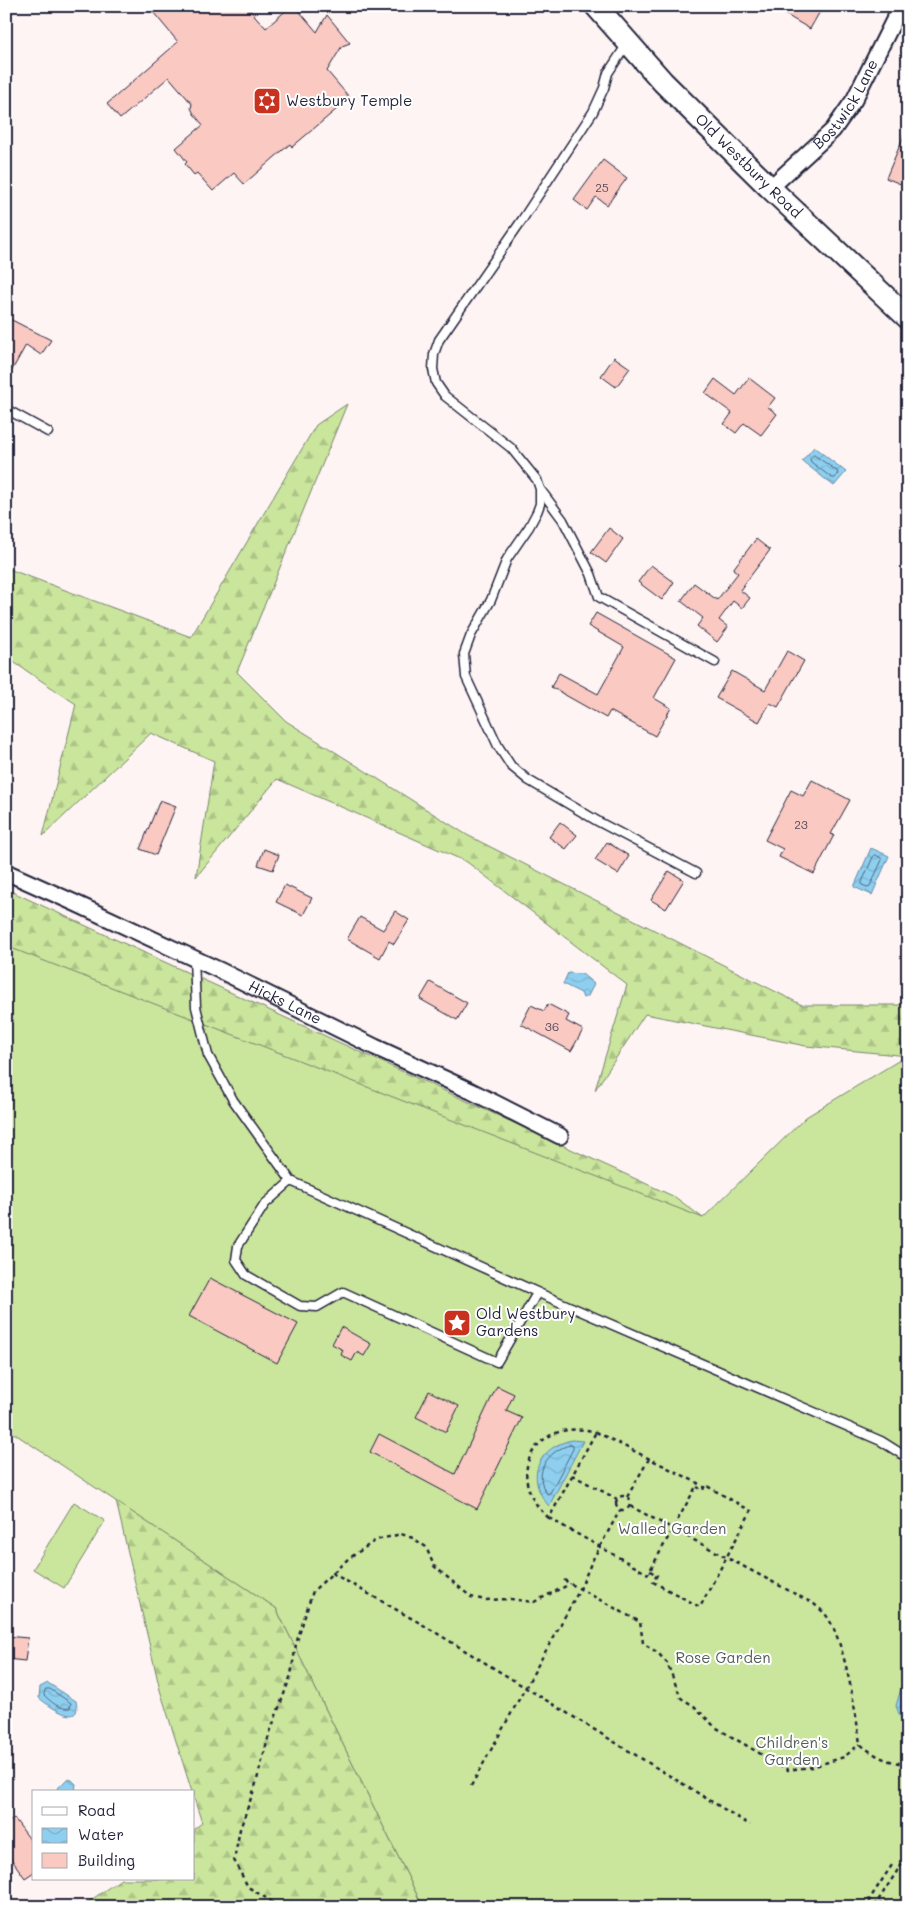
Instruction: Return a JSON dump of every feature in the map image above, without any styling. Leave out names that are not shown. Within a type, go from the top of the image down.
[{"type":"street","name":"Old Westbury Road","points":[[596,6],[663,82],[770,188],[908,318]]},
{"type":"street","name":"Bostwick Lane","points":[[770,188],[833,130],[854,100],[901,6]]},
{"type":"street","name":"Hicks Lane","points":[[6,872],[76,902],[194,958],[375,1047],[471,1091],[560,1136]]},
{"type":"lane","points":[[628,42],[608,73],[604,88],[593,112],[440,340],[434,354],[433,369],[436,383],[445,396],[511,448],[537,480],[540,489],[563,520],[591,574],[599,597],[715,662]]},
{"type":"lane","points":[[6,409],[48,432]]},
{"type":"lane","points":[[540,489],[538,512],[530,527],[507,559],[491,600],[471,635],[464,654],[466,677],[498,746],[511,766],[528,780],[599,822],[696,873]]},
{"type":"lane","points":[[194,958],[196,1006],[208,1055],[234,1100],[291,1181],[537,1292],[881,1441],[908,1458]]},
{"type":"lane","points":[[291,1181],[266,1204],[238,1246],[236,1260],[246,1275],[300,1306],[317,1307],[343,1292],[497,1362],[537,1292]]},
{"type":"path","points":[[566,1428],[582,1428],[596,1432],[650,1457],[698,1483],[648,1574],[549,1518],[538,1509],[533,1501],[527,1484],[528,1464],[538,1445],[555,1432],[566,1428]]},
{"type":"path","points":[[549,1518],[596,1432]]},
{"type":"path","points":[[627,1497],[650,1457]]},
{"type":"path","points":[[572,1475],[617,1499]]},
{"type":"path","points":[[650,1571],[657,1574],[653,1582],[700,1607],[751,1510],[705,1485],[703,1490],[696,1487]]},
{"type":"path","points":[[617,1499],[621,1496],[627,1497],[630,1500],[630,1506]]},
{"type":"path","points":[[617,1499],[616,1504],[620,1510]]},
{"type":"path","points":[[630,1506],[814,1604],[828,1617],[840,1643],[860,1744],[877,1757],[895,1763],[908,1764]]},
{"type":"path","points":[[620,1510],[625,1510],[630,1506]]},
{"type":"path","points":[[471,1786],[580,1589],[620,1510]]},
{"type":"path","points":[[288,1907],[274,1903],[248,1887],[234,1860],[240,1829],[255,1787],[269,1735],[291,1676],[296,1644],[313,1591],[348,1559],[376,1540],[401,1534],[413,1538],[426,1547],[434,1566],[471,1597],[486,1600],[510,1599],[534,1602],[570,1584]]},
{"type":"path","points":[[332,1574],[425,1626],[527,1687],[750,1825]]},
{"type":"path","points":[[564,1580],[640,1622],[643,1643],[658,1653],[667,1663],[681,1698],[694,1706],[716,1727],[788,1770],[812,1767],[844,1757],[860,1744]]},
{"type":"path","points":[[876,1906],[908,1854]]},
{"type":"path","points":[[865,1907],[892,1865]]},
{"type":"path","points":[[869,1900],[876,1906]]},
{"type":"path","points":[[876,1906],[885,1902],[891,1907]]},
{"type":"green space","points":[[347,404],[237,672],[286,721],[467,835],[802,1005],[908,1005],[908,1056],[806,1046],[645,1014],[595,1090],[627,985],[467,862],[277,779],[196,877],[214,761],[151,733],[43,836],[76,704],[6,657],[6,568],[191,637],[316,425]]},
{"type":"green space","points":[[6,889],[675,1197],[703,1218],[6,1104]]},
{"type":"green space","name":"Old Westbury Gardens","points":[[6,946],[703,1218],[806,1117],[908,1055],[908,1907],[423,1907],[276,1608],[6,1428]]},
{"type":"green space","points":[[116,1501],[276,1608],[423,1907],[81,1907],[120,1880],[195,1880],[195,1828],[202,1823],[195,1801],[195,1790],[191,1790],[160,1690]]},
{"type":"green space","points":[[74,1502],[105,1521],[64,1588],[33,1569]]},
{"type":"water","points":[[814,447],[846,472],[834,486],[802,461]]},
{"type":"water","points":[[871,848],[889,856],[872,895],[854,887]]},
{"type":"water","points":[[568,973],[582,974],[594,984],[588,996],[583,998],[581,993],[563,984]]},
{"type":"water","points":[[572,1440],[583,1441],[549,1506],[537,1485],[538,1465],[551,1449]]},
{"type":"water","points":[[908,1673],[908,1736],[896,1706],[904,1678]]},
{"type":"water","points":[[48,1683],[76,1701],[77,1710],[74,1714],[63,1713],[39,1698],[40,1687]]},
{"type":"water","points":[[67,1779],[72,1780],[76,1784],[75,1790],[56,1790]]},
{"type":"building","name":"Westbury Temple","points":[[148,6],[246,6],[266,28],[291,6],[295,6],[317,32],[327,15],[350,43],[342,46],[327,71],[350,98],[292,147],[290,144],[244,184],[234,173],[213,191],[197,173],[194,175],[176,148],[203,125],[194,114],[191,108],[192,104],[169,77],[120,119],[107,104],[178,42]]},
{"type":"building","points":[[771,6],[823,6],[810,29]]},
{"type":"building","points":[[908,126],[908,187],[886,178]]},
{"type":"building","points":[[603,160],[627,178],[607,205],[596,197],[587,210],[574,200]]},
{"type":"building","points":[[6,317],[51,340],[41,355],[26,345],[6,381]]},
{"type":"building","points":[[614,357],[630,368],[616,387],[601,376]]},
{"type":"building","points":[[749,378],[775,398],[768,407],[777,414],[761,435],[744,423],[736,433],[724,424],[732,413],[705,393],[715,379],[736,395]]},
{"type":"building","points":[[609,528],[623,539],[606,563],[591,552]]},
{"type":"building","points":[[756,539],[770,550],[740,590],[750,598],[742,608],[733,601],[719,620],[728,627],[717,642],[697,626],[703,618],[681,601],[694,583],[717,600],[738,573],[733,569]]},
{"type":"building","points":[[651,565],[674,582],[662,600],[638,582]]},
{"type":"building","points":[[596,613],[676,658],[654,698],[671,708],[655,736],[610,711],[606,718],[551,687],[559,673],[598,694],[624,647],[588,626]]},
{"type":"building","points":[[787,651],[804,661],[778,707],[770,703],[759,722],[716,698],[732,671],[765,690]]},
{"type":"building","points":[[812,780],[850,800],[831,834],[834,835],[814,874],[779,857],[783,849],[765,840],[791,790],[803,796]]},
{"type":"building","points":[[160,800],[176,806],[156,855],[140,849]]},
{"type":"building","points":[[560,822],[577,835],[566,849],[549,837]]},
{"type":"building","points":[[607,842],[629,856],[618,874],[595,860]]},
{"type":"building","points":[[264,849],[279,855],[273,870],[258,865]]},
{"type":"building","points":[[669,871],[684,880],[666,909],[651,900]]},
{"type":"building","points":[[285,885],[312,898],[303,915],[276,902]]},
{"type":"building","points":[[395,911],[409,920],[394,944],[389,941],[380,958],[347,939],[360,917],[383,930]]},
{"type":"building","points":[[430,982],[467,1003],[457,1020],[420,999]]},
{"type":"building","points":[[548,1004],[569,1015],[566,1021],[583,1030],[571,1051],[521,1024],[531,1005],[544,1011]]},
{"type":"building","points":[[210,1278],[298,1324],[277,1363],[189,1316]]},
{"type":"building","points":[[341,1327],[371,1344],[364,1356],[357,1352],[352,1361],[341,1355],[343,1350],[332,1344]]},
{"type":"building","points":[[497,1386],[514,1394],[506,1411],[522,1418],[477,1509],[370,1452],[379,1434],[455,1474]]},
{"type":"building","points":[[429,1391],[459,1406],[446,1432],[416,1417]]},
{"type":"building","points":[[6,1636],[28,1638],[25,1661],[6,1659]]},
{"type":"building","points":[[14,1818],[32,1842],[32,1873],[25,1878],[6,1852],[6,1824]]},
{"type":"place","name":"Westbury Temple","points":[[267,101]]},
{"type":"place","name":"Old Westbury Gardens","points":[[457,1323]]},
{"type":"park label","name":"Walled Garden","points":[[672,1529]]},
{"type":"park label","name":"Rose Garden","points":[[723,1658]]},
{"type":"park label","name":"Children's Garden","points":[[792,1752]]}]
